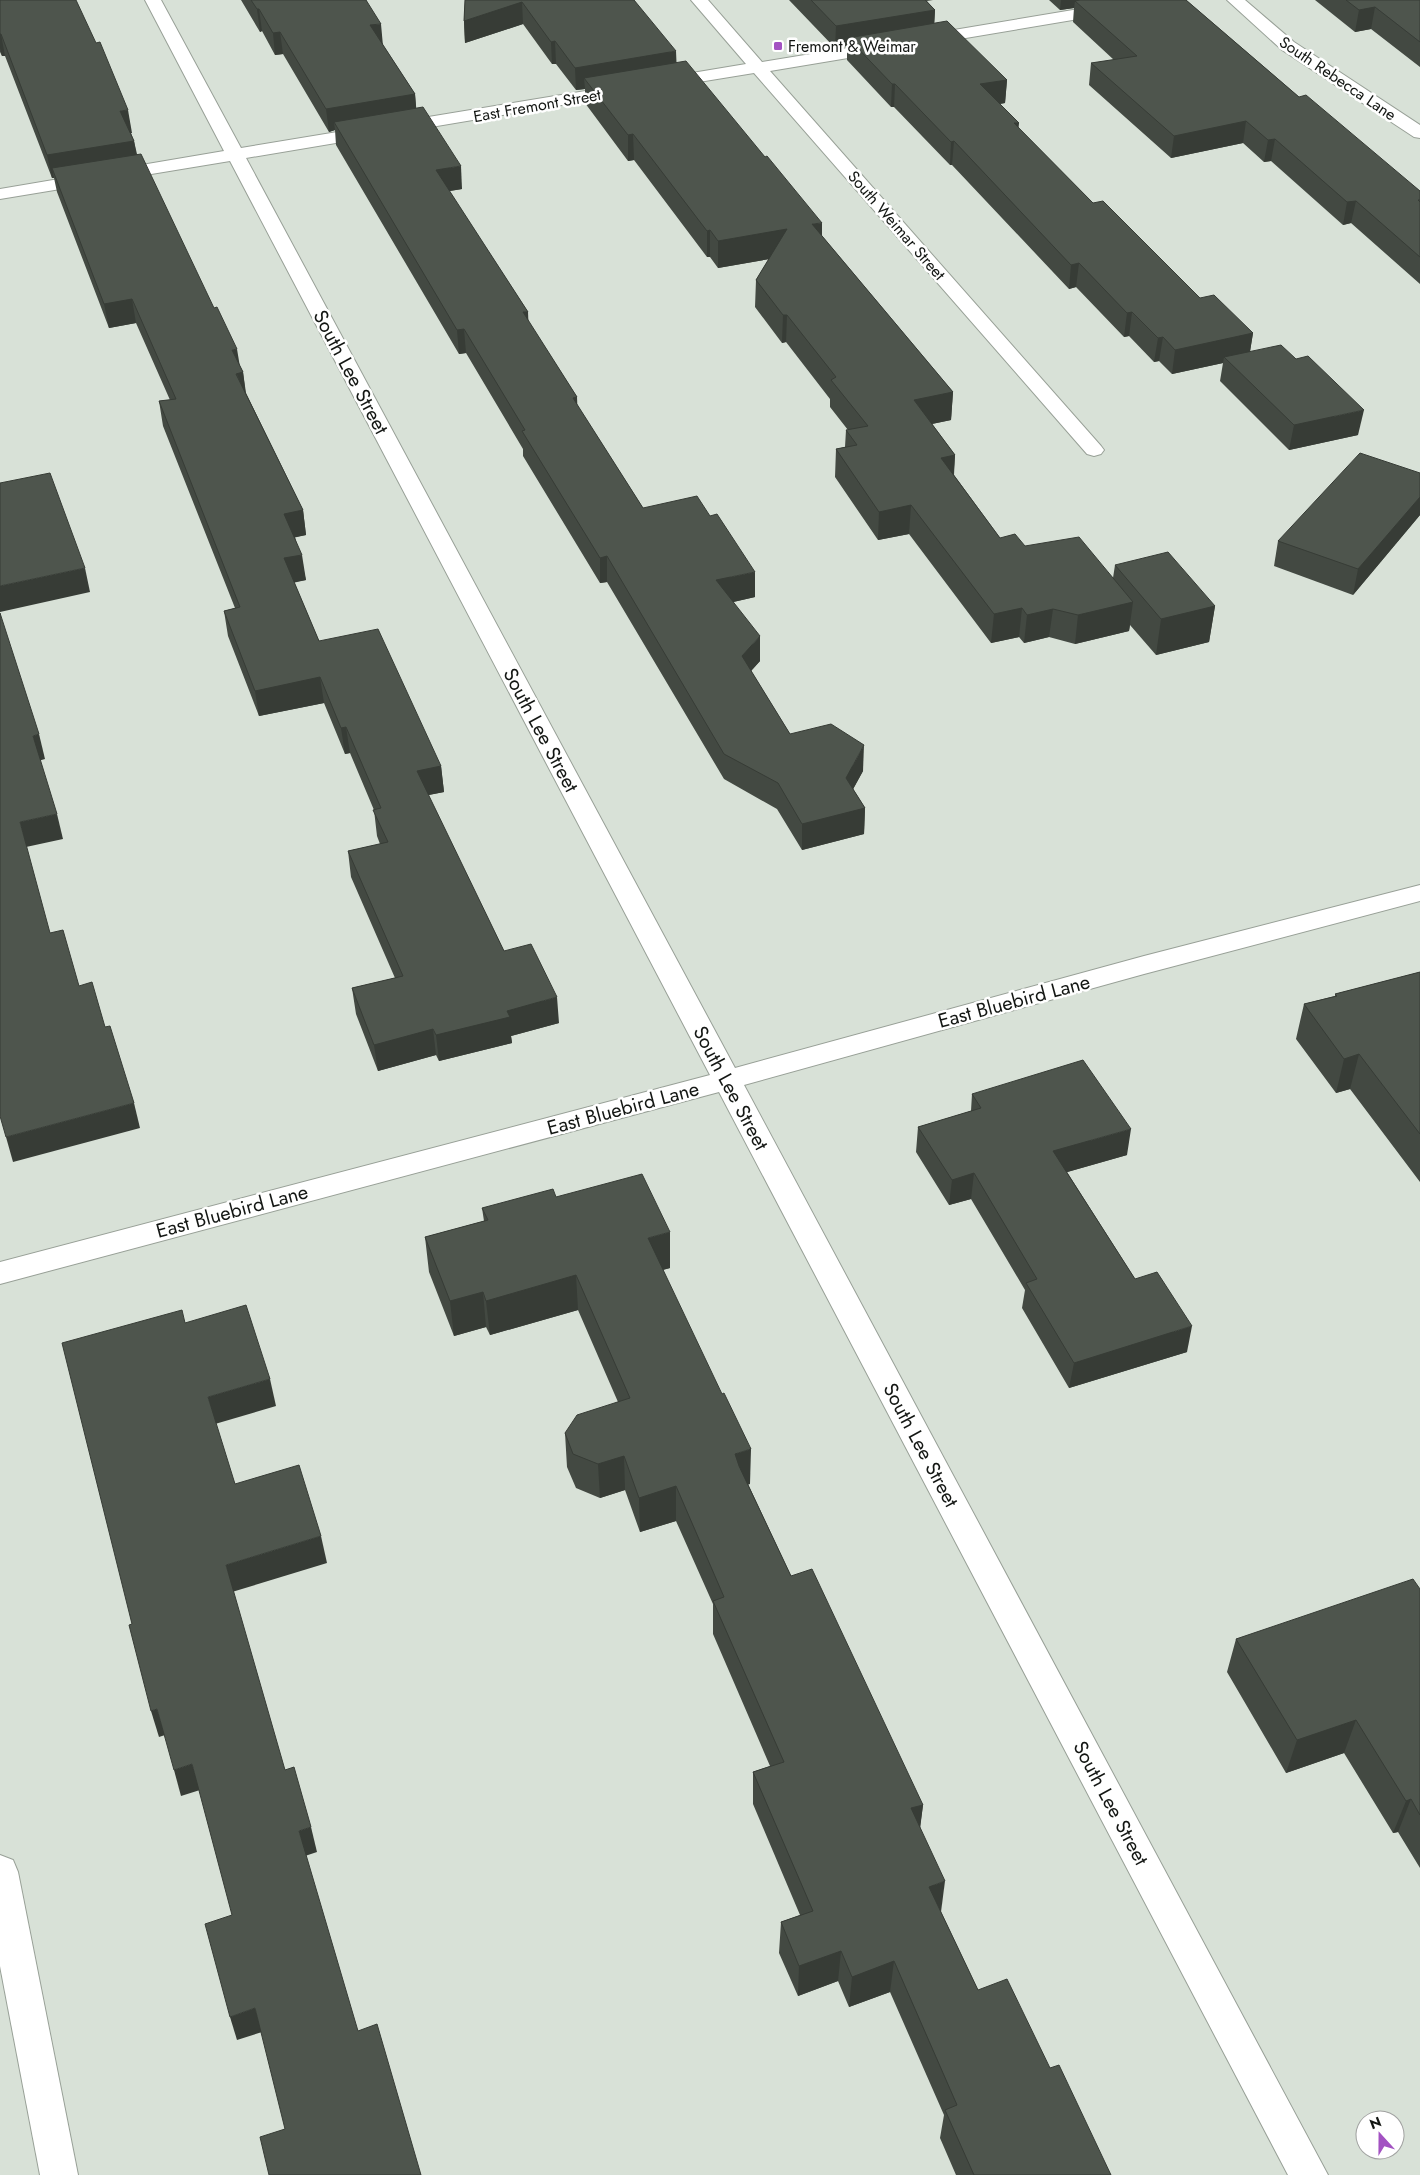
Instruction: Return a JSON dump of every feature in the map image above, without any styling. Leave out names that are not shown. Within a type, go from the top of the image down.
[{"type":"street","name":"South Lee Street","points":[[153,0],[1309,2175]]},
{"type":"street","name":"South Weimar Street","points":[[699,0],[1094,450]]},
{"type":"street","name":"East Fremont Street","points":[[0,194],[1162,0]]},
{"type":"street","name":"South Rebecca Lane","points":[[1235,0],[1288,46],[1420,133]]},
{"type":"street","name":"East Bluebird Lane","points":[[0,1273],[727,1080],[1135,968],[1420,894]]},
{"type":"street","points":[[0,1872],[59,2175]]},
{"type":"building","points":[[0,0],[76,0],[96,43],[100,42],[128,110],[120,111],[134,141],[47,155],[0,34]]},
{"type":"building","points":[[251,0],[366,0],[381,24],[370,25],[415,94],[326,109],[280,32],[273,33],[259,9]]},
{"type":"building","points":[[465,0],[634,0],[676,51],[575,68],[555,41],[551,42],[522,2],[464,21]]},
{"type":"building","points":[[811,0],[925,0],[935,10],[836,26]]},
{"type":"building","points":[[1186,0],[1299,97],[1306,95],[1420,191],[1420,200],[1418,200],[1420,202],[1420,257],[1356,201],[1347,202],[1275,139],[1268,140],[1246,121],[1174,136],[1091,63],[1137,56],[1075,1]]},
{"type":"building","points":[[1346,0],[1420,0],[1420,42],[1375,7],[1359,10]]},
{"type":"building","points":[[947,21],[1007,80],[980,84],[1019,123],[1014,123],[1093,203],[1103,201],[1200,298],[1214,295],[1253,333],[1175,350],[1163,337],[1158,338],[1132,312],[1127,313],[1079,263],[1071,265],[954,141],[951,142],[848,38]]},
{"type":"building","points":[[686,61],[822,223],[812,224],[953,392],[914,400],[955,455],[941,458],[1000,538],[1015,534],[1025,546],[1079,537],[1133,602],[1078,615],[1053,609],[1027,615],[1022,608],[994,614],[911,505],[879,512],[836,449],[857,445],[846,430],[868,426],[831,380],[836,377],[787,315],[783,315],[756,280],[787,229],[718,241],[710,230],[707,231],[633,134],[628,135],[584,78]]},
{"type":"building","points":[[423,107],[461,166],[436,170],[528,312],[523,312],[577,397],[573,398],[643,508],[697,496],[710,516],[717,514],[755,572],[716,580],[760,636],[742,656],[790,734],[831,724],[864,745],[846,778],[865,808],[802,824],[778,783],[724,754],[607,556],[600,558],[522,431],[525,430],[464,329],[457,330],[334,122]]},
{"type":"building","points":[[141,154],[214,308],[217,307],[237,349],[232,350],[243,372],[236,374],[303,510],[284,514],[302,555],[284,558],[319,641],[378,629],[441,766],[417,771],[504,951],[531,944],[557,997],[507,1011],[510,1017],[436,1035],[433,1029],[374,1045],[352,988],[403,976],[348,851],[388,842],[373,810],[381,808],[346,727],[341,728],[320,677],[255,691],[224,611],[240,607],[159,401],[176,399],[132,299],[104,304],[52,168]]},
{"type":"building","points":[[1281,345],[1296,359],[1308,356],[1364,410],[1294,425],[1224,357]]},
{"type":"building","points":[[1360,453],[1420,473],[1420,497],[1358,569],[1278,541]]},
{"type":"building","points":[[50,473],[85,568],[0,586],[0,483]]},
{"type":"building","points":[[1168,552],[1215,606],[1161,619],[1115,565]]},
{"type":"building","points":[[0,613],[39,734],[33,736],[57,814],[20,822],[50,933],[63,930],[79,986],[92,982],[105,1027],[110,1026],[134,1103],[6,1137],[0,1116]]},
{"type":"building","points":[[1420,972],[1420,1134],[1359,1054],[1344,1059],[1304,1004]]},
{"type":"building","points":[[1083,1060],[1131,1129],[1053,1151],[1135,1279],[1157,1272],[1192,1326],[1074,1363],[1026,1283],[1037,1279],[974,1173],[952,1180],[918,1127],[981,1108],[972,1094]]},
{"type":"building","points":[[642,1174],[670,1232],[648,1238],[722,1394],[724,1393],[751,1449],[735,1454],[739,1466],[791,1576],[812,1569],[923,1805],[911,1808],[945,1881],[929,1887],[978,1990],[1007,1979],[1050,2068],[1059,2065],[1111,2175],[974,2175],[945,2110],[957,2105],[894,1961],[852,1977],[841,1951],[799,1966],[781,1922],[813,1911],[753,1772],[784,1762],[713,1601],[724,1597],[676,1486],[639,1498],[624,1456],[598,1464],[573,1454],[565,1433],[577,1415],[630,1398],[576,1275],[486,1301],[483,1292],[450,1301],[425,1237],[488,1220],[482,1208],[553,1189],[556,1197]]},
{"type":"building","points":[[246,1305],[270,1379],[208,1397],[235,1484],[299,1465],[321,1536],[226,1565],[285,1770],[294,1767],[311,1827],[299,1831],[358,2031],[377,2024],[421,2175],[269,2175],[260,2137],[285,2129],[255,2008],[230,2017],[205,1924],[232,1915],[192,1764],[174,1770],[157,1709],[151,1711],[129,1625],[132,1624],[62,1343],[182,1310],[185,1323]]},
{"type":"building","points":[[1413,1579],[1420,1589],[1420,1815],[1411,1799],[1406,1801],[1356,1720],[1297,1740],[1236,1639]]},
{"type":"place","name":"Fremont & Weimar","points":[[778,46]]}]
